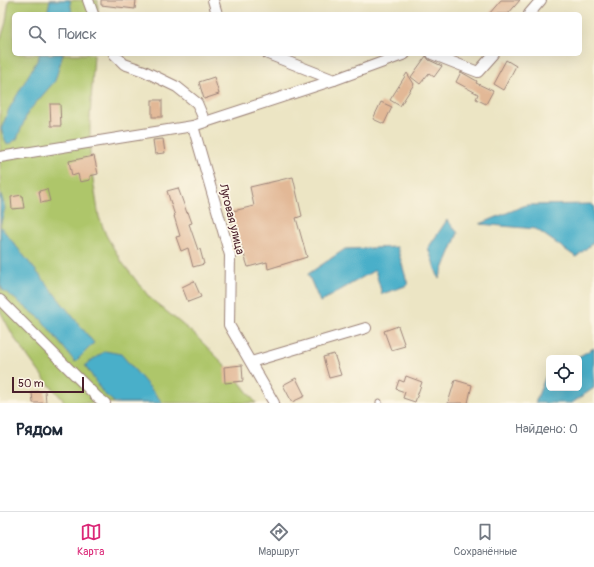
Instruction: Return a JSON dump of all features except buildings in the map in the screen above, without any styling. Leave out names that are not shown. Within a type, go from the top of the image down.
[{"type":"street","points":[[88,0],[92,12]]},
{"type":"street","points":[[213,0],[216,12]]},
{"type":"street","points":[[531,12],[541,0]]},
{"type":"street","points":[[116,56],[124,64],[144,71],[177,87],[197,103],[205,122]]},
{"type":"street","points":[[273,56],[334,80]]},
{"type":"street","points":[[0,157],[193,126],[334,80],[400,56]]},
{"type":"street","points":[[437,56],[478,72],[492,56]]},
{"type":"street","name":"Луговая улица","points":[[193,126],[230,255],[229,325],[274,403]]},
{"type":"street","points":[[0,300],[97,397],[105,403]]},
{"type":"street","points":[[251,362],[366,328]]},
{"type":"green space","points":[[9,0],[98,0],[98,12],[12,12],[12,56],[94,56],[90,118],[90,161],[99,217],[106,235],[121,261],[150,298],[194,334],[230,370],[256,403],[66,403],[45,380],[15,339],[0,311],[0,42],[6,22]]},
{"type":"water","points":[[50,0],[70,0],[72,12],[47,12]]},
{"type":"water","points":[[62,56],[55,81],[28,112],[17,139],[7,145],[1,129],[9,109],[39,57]]},
{"type":"water","points":[[0,191],[5,208],[0,226]]},
{"type":"water","points":[[591,204],[594,206],[594,242],[576,257],[536,229],[480,224],[526,205]]},
{"type":"water","points":[[447,220],[458,233],[439,279],[428,248]]},
{"type":"water","points":[[0,226],[94,343],[75,362],[41,319],[3,290],[0,285]]},
{"type":"water","points":[[397,247],[408,285],[382,294],[375,270],[320,302],[308,274],[345,249]]},
{"type":"water","points":[[594,348],[594,388],[572,403],[535,403],[546,375],[546,391],[582,391],[581,355]]},
{"type":"water","points":[[105,351],[121,354],[163,403],[115,403],[103,393],[85,365]]}]
